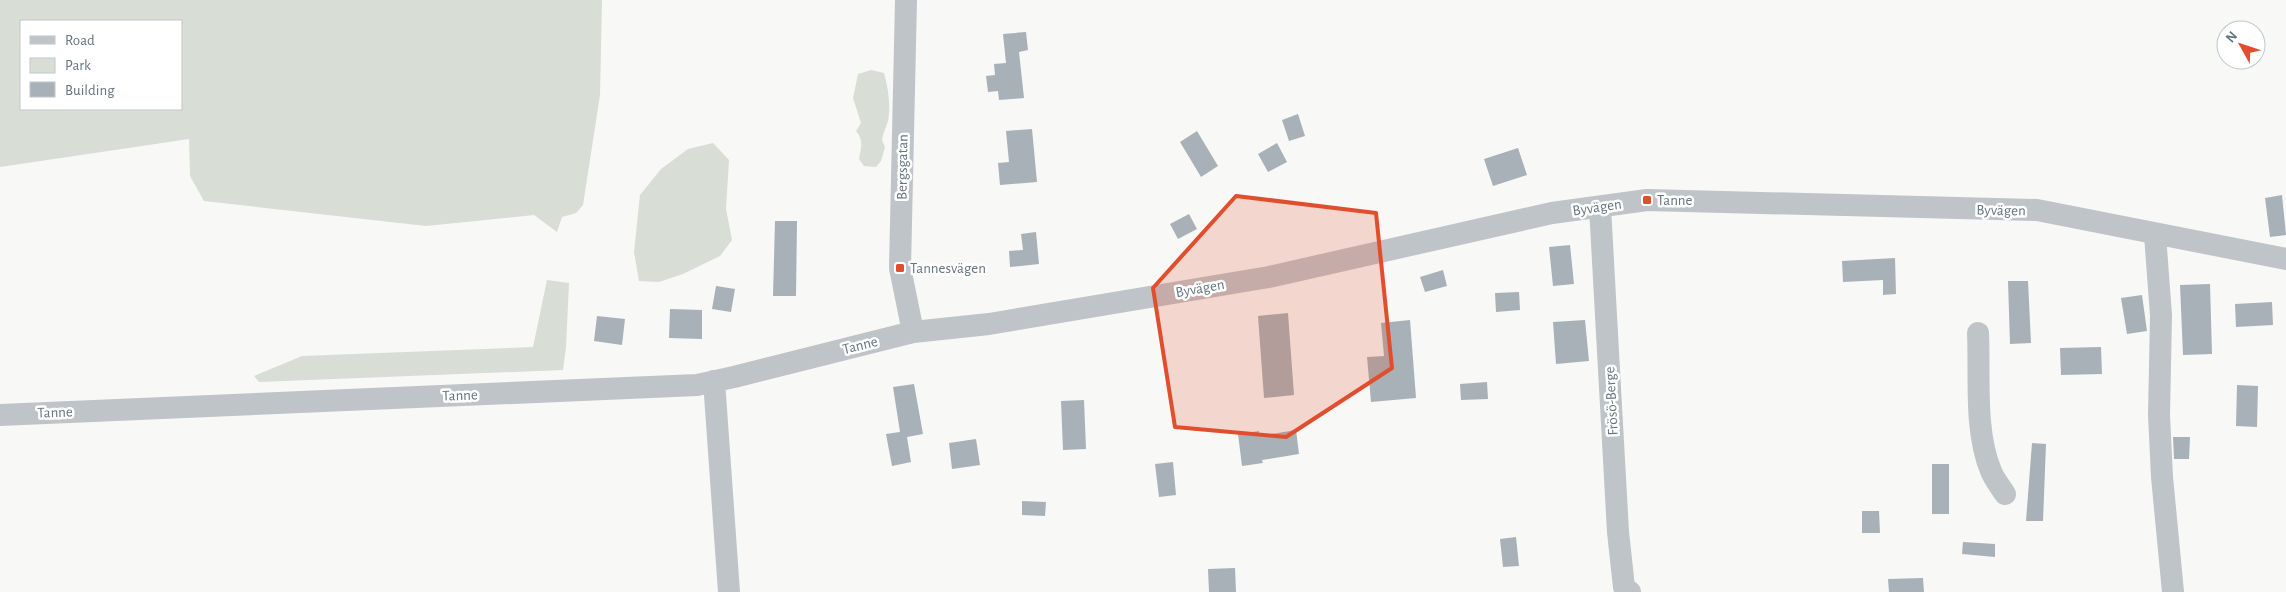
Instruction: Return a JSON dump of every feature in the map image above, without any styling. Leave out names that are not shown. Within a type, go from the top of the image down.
[{"type":"street","name":"Bergsgatan","points":[[906,0],[900,268],[913,332]]},
{"type":"street","name":"Byvägen","points":[[913,332],[989,324],[1269,277],[1552,213],[1647,200],[2037,210],[2155,235],[2286,259]]},
{"type":"street","name":"Frösö-Berge","points":[[1600,207],[1618,532],[1624,587],[1630,592]]},
{"type":"street","points":[[2155,235],[2161,315],[2159,415],[2162,477],[2173,592]]},
{"type":"street","name":"Tanne","points":[[0,415],[697,385],[913,332]]},
{"type":"street","points":[[1978,333],[1981,423],[1986,454],[1991,472],[2005,494]]},
{"type":"street","points":[[714,381],[729,592]]},
{"type":"highlighted area","points":[[1236,196],[1376,213],[1392,368],[1286,437],[1175,427],[1153,288]]},
{"type":"green space","points":[[0,0],[602,0],[600,95],[583,205],[576,213],[562,217],[557,232],[534,215],[426,226],[204,201],[190,176],[189,139],[0,167]]},
{"type":"green space","points":[[871,70],[884,73],[889,103],[888,121],[882,140],[885,147],[881,161],[876,167],[864,166],[859,159],[861,141],[856,131],[861,123],[853,98],[858,74]]},
{"type":"green space","points":[[713,143],[729,160],[726,209],[732,240],[720,256],[683,274],[659,282],[639,281],[634,252],[640,195],[661,169],[688,149]]},
{"type":"green space","points":[[547,280],[569,283],[563,370],[259,382],[254,376],[302,356],[533,347]]},
{"type":"building","points":[[1026,32],[1028,50],[1019,52],[1024,98],[999,100],[998,91],[988,92],[986,76],[995,75],[994,64],[1006,63],[1003,34]]},
{"type":"building","points":[[1298,114],[1305,136],[1289,141],[1282,120]]},
{"type":"building","points":[[1032,129],[1037,182],[1000,185],[998,163],[1009,162],[1006,131]]},
{"type":"building","points":[[1197,131],[1218,166],[1201,177],[1180,142]]},
{"type":"building","points":[[1277,143],[1287,162],[1268,172],[1258,154]]},
{"type":"building","points":[[1518,148],[1527,175],[1493,186],[1484,159]]},
{"type":"building","points":[[2282,195],[2286,235],[2270,237],[2265,198]]},
{"type":"building","points":[[1189,214],[1197,229],[1178,239],[1170,224]]},
{"type":"building","points":[[775,221],[797,221],[796,296],[773,296]]},
{"type":"building","points":[[1036,232],[1039,264],[1010,267],[1009,251],[1023,250],[1021,234]]},
{"type":"building","points":[[1570,245],[1574,284],[1553,286],[1549,247]]},
{"type":"building","points":[[1895,258],[1896,294],[1883,295],[1883,280],[1843,282],[1842,261]]},
{"type":"building","points":[[1443,270],[1447,286],[1425,292],[1420,277]]},
{"type":"building","points":[[2008,281],[2028,281],[2031,343],[2010,344]]},
{"type":"building","points":[[2210,284],[2212,354],[2183,355],[2180,285]]},
{"type":"building","points":[[716,286],[735,289],[731,312],[712,309]]},
{"type":"building","points":[[1519,292],[1520,310],[1496,312],[1495,293]]},
{"type":"building","points":[[2142,295],[2147,331],[2127,334],[2121,298]]},
{"type":"building","points":[[2272,302],[2273,325],[2236,327],[2235,304]]},
{"type":"building","points":[[670,309],[702,310],[702,339],[669,338]]},
{"type":"building","points":[[1288,313],[1294,395],[1264,398],[1258,316]]},
{"type":"building","points":[[597,316],[625,319],[622,345],[594,341]]},
{"type":"building","points":[[1410,320],[1416,398],[1371,402],[1367,357],[1384,356],[1381,323]]},
{"type":"building","points":[[1585,320],[1589,361],[1556,364],[1553,322]]},
{"type":"building","points":[[2101,347],[2102,374],[2061,375],[2060,348]]},
{"type":"building","points":[[1487,382],[1488,399],[1461,400],[1460,384]]},
{"type":"building","points":[[914,384],[923,434],[907,437],[911,462],[892,466],[886,434],[900,432],[893,387]]},
{"type":"building","points":[[2237,385],[2258,386],[2257,427],[2236,426]]},
{"type":"building","points":[[1084,400],[1086,449],[1063,450],[1061,401]]},
{"type":"building","points":[[1296,430],[1299,454],[1262,460],[1263,463],[1242,466],[1238,434],[1259,431],[1259,436]]},
{"type":"building","points":[[2173,437],[2190,437],[2189,459],[2174,459]]},
{"type":"building","points":[[976,439],[980,465],[952,469],[949,443]]},
{"type":"building","points":[[2032,443],[2046,444],[2043,521],[2026,521]]},
{"type":"building","points":[[1173,462],[1176,495],[1159,497],[1155,464]]},
{"type":"building","points":[[1932,464],[1949,464],[1949,514],[1932,514]]},
{"type":"building","points":[[1022,501],[1046,502],[1045,516],[1022,515]]},
{"type":"building","points":[[1862,511],[1879,511],[1880,533],[1862,533]]},
{"type":"building","points":[[1516,537],[1519,566],[1503,567],[1500,539]]},
{"type":"building","points":[[1963,542],[1995,544],[1995,557],[1962,554]]},
{"type":"building","points":[[1235,568],[1236,592],[1209,592],[1208,569]]},
{"type":"building","points":[[1923,578],[1924,592],[1889,592],[1888,579]]},
{"type":"place","name":"Tanne","points":[[1647,200]]},
{"type":"place","name":"Tannesvägen","points":[[900,268]]}]
